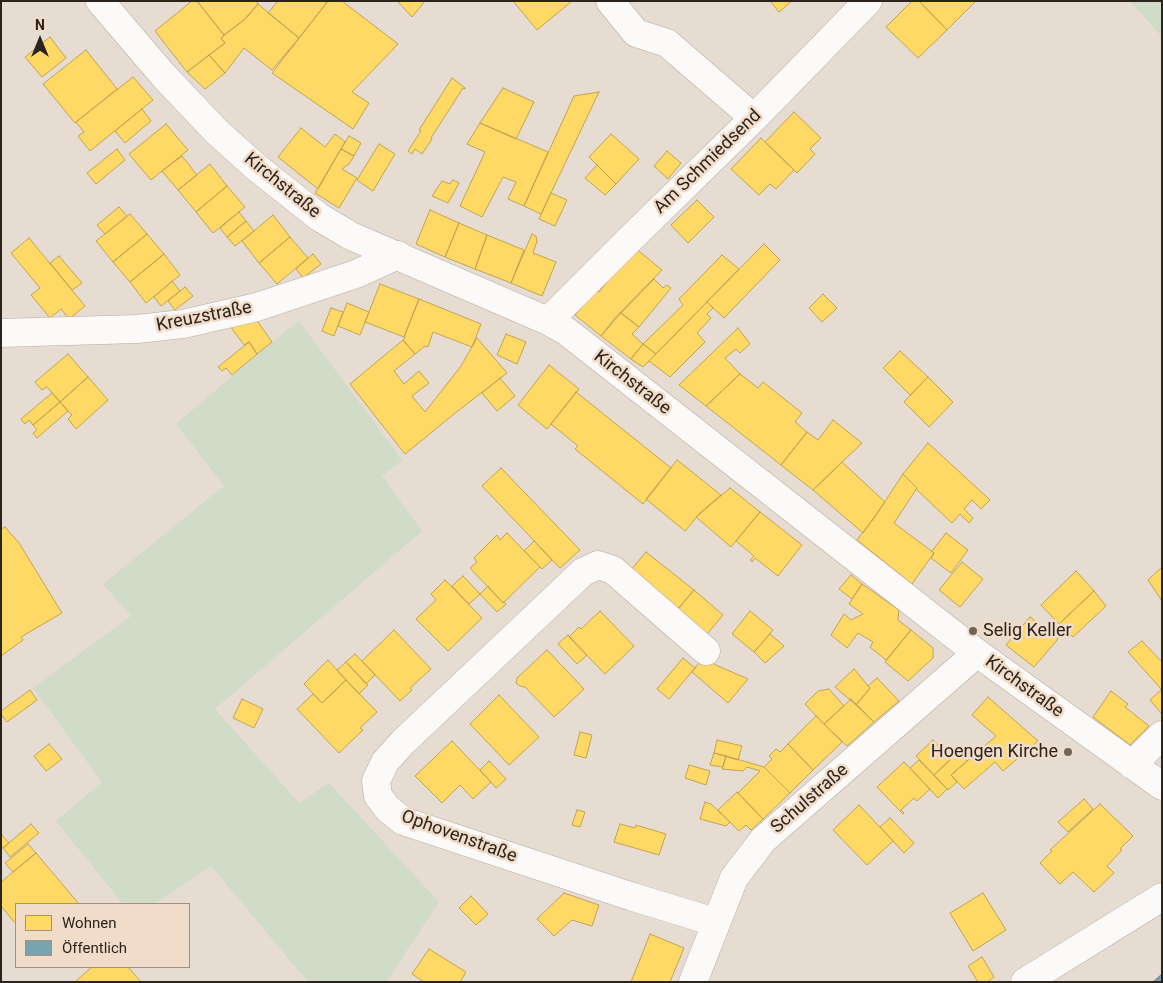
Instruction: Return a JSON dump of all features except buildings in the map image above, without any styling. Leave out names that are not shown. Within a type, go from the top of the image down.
[{"type":"street","name":"Kirchstraße","points":[[100,1],[163,75],[217,132],[256,167],[319,217],[351,236],[548,321],[566,331],[977,653],[1162,786]]},
{"type":"street","points":[[610,1],[636,33],[667,43],[754,118]]},
{"type":"street","name":"Am Schmiedsend","points":[[548,321],[628,240],[754,118],[868,1]]},
{"type":"street","name":"Kreuzstraße","points":[[1,333],[137,330],[183,324],[257,307],[356,274],[398,255]]},
{"type":"street","name":"Ophovenstraße","points":[[706,651],[604,560],[583,572],[403,742],[385,762],[376,781],[378,796],[388,809],[403,821],[632,897],[715,922]]},
{"type":"street","name":"Schulstraße","points":[[693,982],[715,922],[734,878],[763,840],[977,653]]},
{"type":"street","points":[[1132,764],[1162,735]]},
{"type":"street","points":[[1025,982],[1162,897]]},
{"type":"green space","points":[[1130,1],[1162,1],[1162,37]]},
{"type":"green space","points":[[299,321],[402,460],[382,476],[422,531],[215,709],[299,803],[329,783],[439,902],[386,982],[308,982],[211,866],[156,903],[122,903],[56,821],[102,782],[33,688],[131,616],[103,584],[224,486],[176,424]]},
{"type":"place","name":"Selig Keller","points":[[973,631]]},
{"type":"place","name":"Hoengen Kirche","points":[[1068,752]]}]
